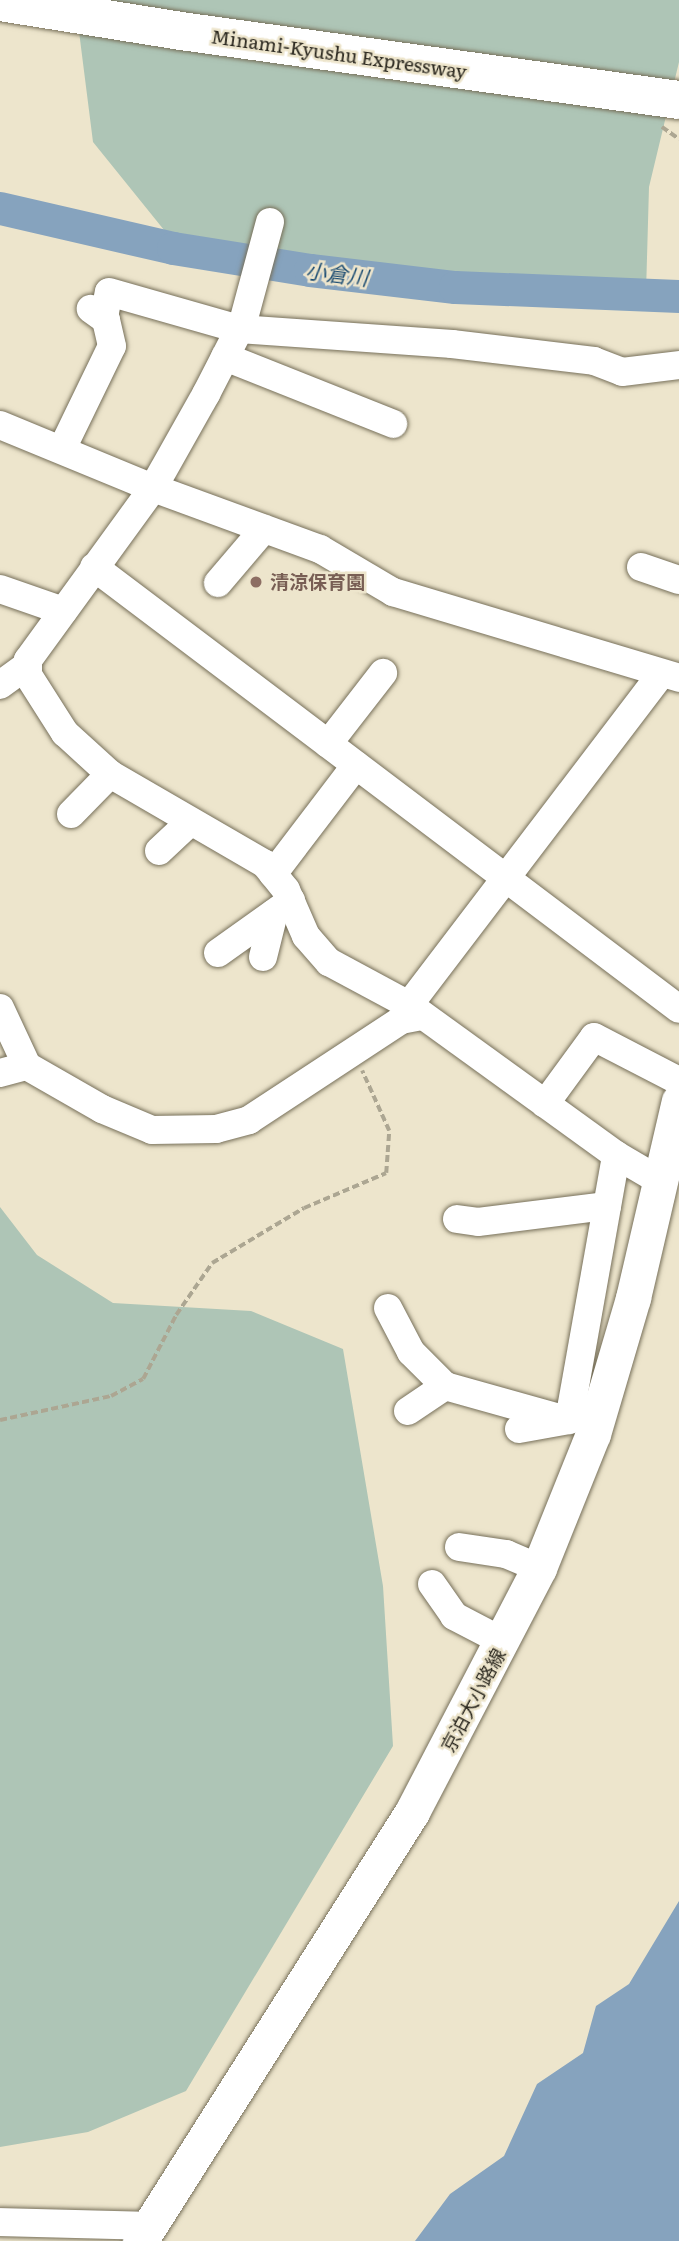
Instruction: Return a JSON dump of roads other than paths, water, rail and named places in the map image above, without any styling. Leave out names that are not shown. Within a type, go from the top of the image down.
[{"type":"highway","name":"Minami-Kyushu Expressway","points":[[0,2],[181,32],[662,97]]},
{"type":"main road","name":"京泊大小路線","points":[[144,2233],[412,1812],[504,1643],[539,1568],[582,1422],[662,1182],[679,1101]]},
{"type":"street","points":[[0,685],[28,665],[62,611],[153,488],[241,326],[270,222]]},
{"type":"street","points":[[62,449],[112,346],[112,331],[97,313],[109,292],[241,326],[452,344],[594,361],[622,372],[679,365]]},
{"type":"street","points":[[225,357],[393,424]]},
{"type":"street","points":[[0,425],[153,488],[320,549],[393,592],[670,676],[507,879],[416,1011],[277,1105],[249,1120],[216,1129],[152,1129],[102,1109],[27,1066],[0,1008]]},
{"type":"street","points":[[218,583],[264,529]]},
{"type":"street","points":[[94,567],[679,1009]]},
{"type":"street","points":[[641,567],[679,580]]},
{"type":"street","points":[[0,589],[62,611]]},
{"type":"street","points":[[28,665],[28,675],[65,733],[110,774],[265,864],[273,874],[282,907],[328,962],[416,1011],[616,1155],[662,1182]]},
{"type":"street","points":[[328,744],[383,673]]},
{"type":"street","points":[[273,874],[356,765]]},
{"type":"street","points":[[71,814],[110,774]]},
{"type":"street","points":[[159,851],[190,822]]},
{"type":"street","points":[[218,953],[282,907]]},
{"type":"street","points":[[263,957],[282,907]]},
{"type":"street","points":[[545,1104],[594,1037],[679,1081]]},
{"type":"street","points":[[0,1073],[27,1066]]},
{"type":"street","points":[[582,1422],[607,1206],[616,1155]]},
{"type":"street","points":[[457,1219],[478,1222],[607,1206]]},
{"type":"street","points":[[388,1308],[411,1352],[445,1386],[582,1422]]},
{"type":"street","points":[[408,1411],[445,1386]]},
{"type":"street","points":[[519,1429],[582,1422]]},
{"type":"street","points":[[459,1547],[506,1554],[539,1568]]},
{"type":"street","points":[[432,1584],[454,1616],[504,1643]]},
{"type":"street","points":[[13,2228],[144,2233]]},
{"type":"water","points":[[679,1901],[679,2241],[415,2241],[450,2194],[504,2156],[537,2084],[583,2053],[596,2006],[629,1984]]},
{"type":"waterway","name":"小倉川","points":[[0,208],[173,248],[310,270],[455,287],[679,296]]},
{"type":"place","name":"清涼保育園","points":[[256,582]]}]
